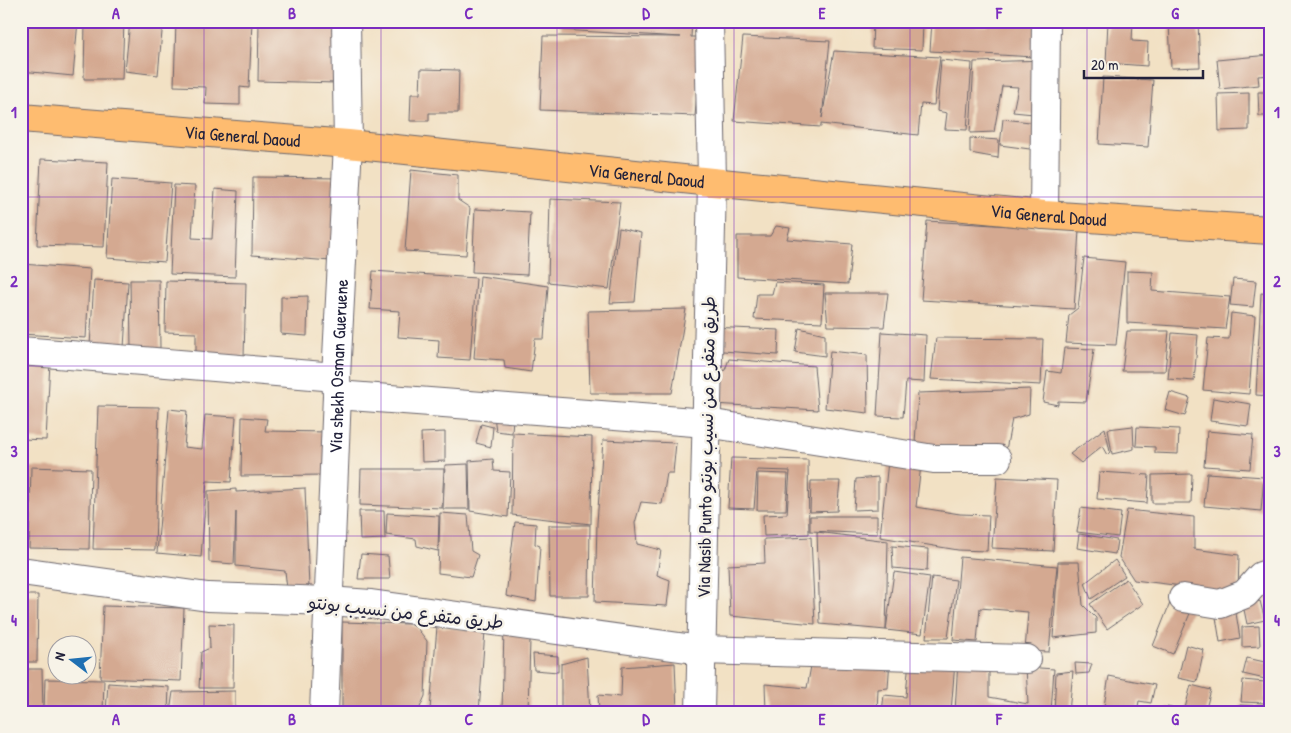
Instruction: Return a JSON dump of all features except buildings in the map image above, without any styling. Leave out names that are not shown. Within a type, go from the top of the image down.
[{"type":"main road","name":"Via General Daoud","points":[[21,118],[348,144],[1044,215],[1270,230]]},
{"type":"street","name":"Via shekh Osman Gueruene","points":[[324,712],[336,386],[348,144],[346,21]]},
{"type":"street","name":"Via Nasib Punto طريق متفرع من نسيب بونتو","points":[[700,712],[712,182],[709,21]]},
{"type":"street","points":[[1044,215],[1046,21]]},
{"type":"street","points":[[21,351],[706,424],[934,459],[997,460]]},
{"type":"street","name":"طريق متفرع من نسيب بونتو","points":[[21,571],[208,596],[371,604],[702,650],[1027,659]]},
{"type":"street","points":[[1183,598],[1220,604],[1245,594],[1261,576],[1270,574]]}]
